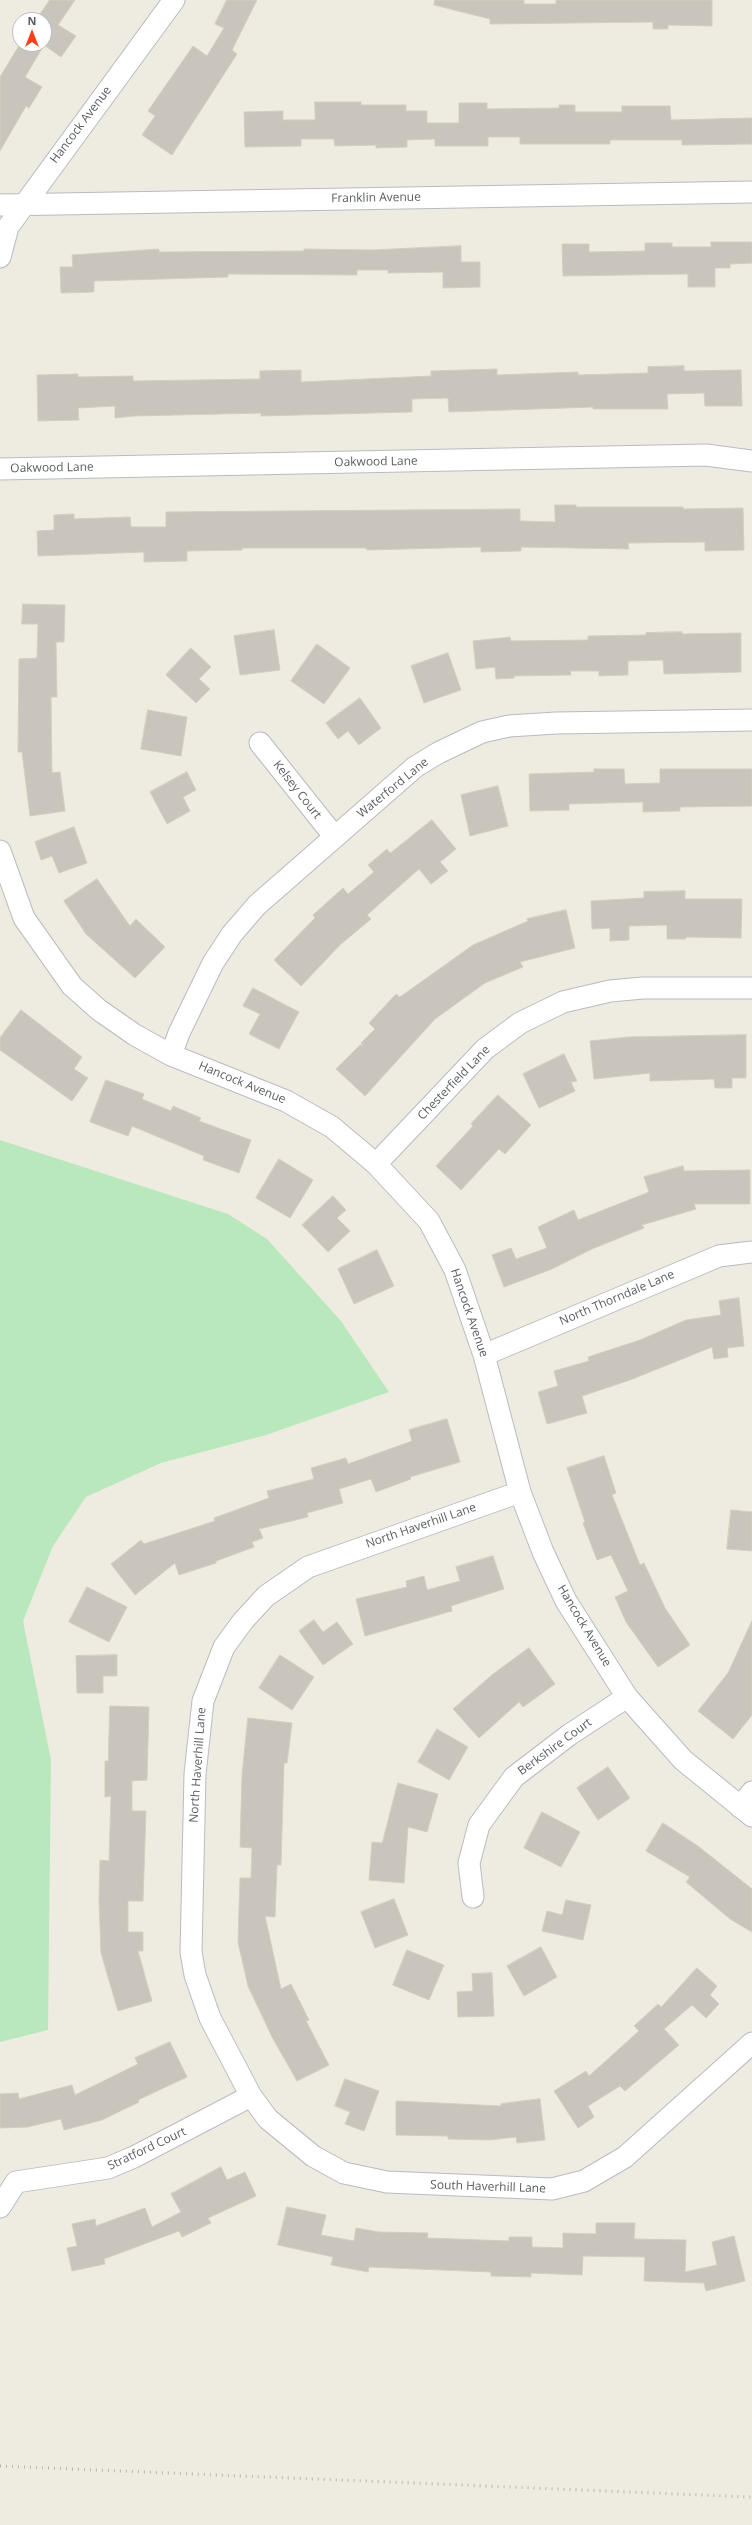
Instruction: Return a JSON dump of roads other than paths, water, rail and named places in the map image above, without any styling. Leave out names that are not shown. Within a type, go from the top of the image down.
[{"type":"street","name":"Hancock Avenue","points":[[0,257],[8,227],[174,0]]},
{"type":"street","name":"Franklin Avenue","points":[[0,205],[752,192]]},
{"type":"street","name":"Oakwood Lane","points":[[0,469],[706,455],[752,461]]},
{"type":"street","name":"Waterford Lane","points":[[171,1055],[179,1033],[213,963],[232,934],[257,905],[334,836],[415,767],[438,753],[482,732],[509,726],[556,723],[752,720]]},
{"type":"street","name":"Kelsey Court","points":[[260,743],[334,836]]},
{"type":"street","name":"Hancock Avenue","points":[[0,850],[24,918],[72,986],[99,1010],[135,1035],[171,1055],[286,1101],[332,1127],[376,1164],[429,1221],[456,1270],[484,1355],[520,1492],[543,1552],[566,1601],[627,1697],[683,1760],[748,1805]]},
{"type":"street","name":"Chesterfield Lane","points":[[376,1164],[485,1049],[520,1023],[563,1002],[610,991],[643,988],[752,988]]},
{"type":"street","name":"North Thorndale Lane","points":[[484,1355],[719,1256],[752,1252]]},
{"type":"street","name":"North Haverhill Lane","points":[[252,2096],[210,2018],[195,1975],[191,1952],[195,1774],[203,1701],[211,1674],[224,1647],[243,1621],[266,1596],[308,1567],[520,1492]]},
{"type":"street","name":"Berkshire Court","points":[[473,1897],[469,1863],[480,1825],[514,1778],[569,1735],[627,1697]]},
{"type":"street","name":"South Haverhill Lane","points":[[252,2096],[268,2119],[284,2133],[312,2156],[344,2173],[388,2182],[552,2189],[584,2181],[626,2157],[752,2043]]},
{"type":"street","name":"Stratford Court","points":[[0,2207],[16,2182],[108,2168],[134,2157],[252,2096]]},
{"type":"railway","points":[[0,2466],[752,2497]]}]
